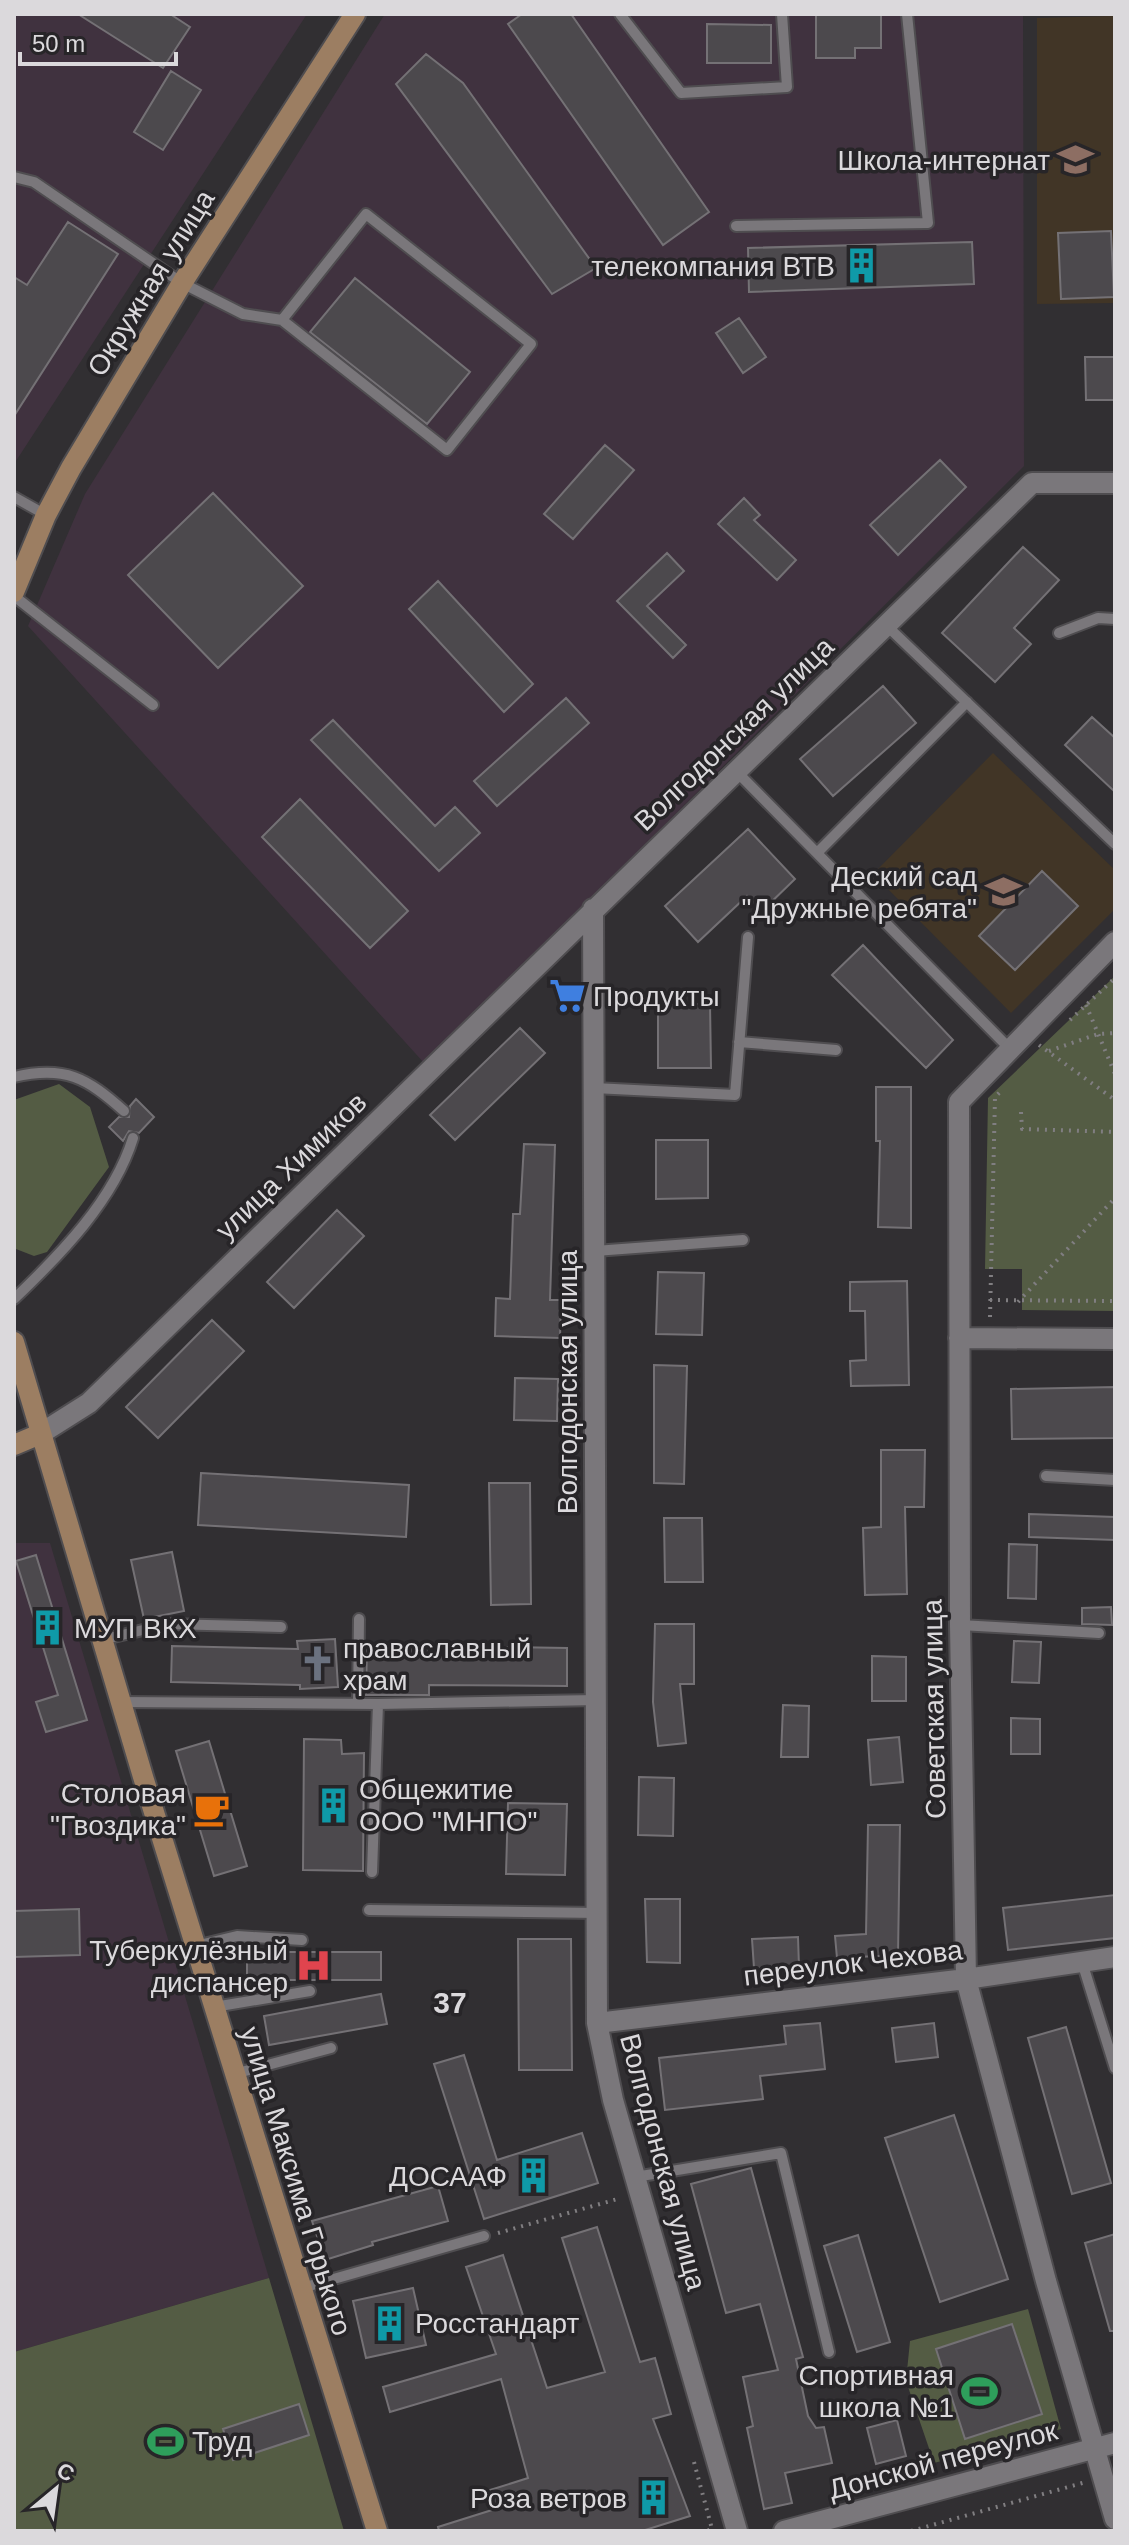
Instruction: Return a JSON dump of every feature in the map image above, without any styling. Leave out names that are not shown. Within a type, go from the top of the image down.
[{"type":"street","name":"Окружная улица","points":[[14,594],[46,515],[182,283],[355,14]]},
{"type":"street","name":"Волгодонская улица","points":[[737,2531],[613,2100],[597,2023],[593,909],[1032,483],[1115,483]]},
{"type":"street","name":"улица Химиков","points":[[14,1445],[40,1434],[89,1403],[593,909]]},
{"type":"street","name":"Советская улица","points":[[1115,942],[1034,1040],[1010,1049],[959,1102],[960,1625],[966,1979],[1046,2281],[1105,2446],[1103,2478],[1115,2519]]},
{"type":"street","points":[[959,1338],[1115,1339]]},
{"type":"street","points":[[14,1342],[40,1434]]},
{"type":"street","name":"улица Максима Горького","points":[[40,1434],[300,2289],[377,2531]]},
{"type":"street","name":"переулок Чехова","points":[[597,2023],[966,1979],[1115,1957]]},
{"type":"street","name":"Донской переулок","points":[[784,2531],[1105,2446]]},
{"type":"lane","points":[[620,14],[681,93],[787,87],[782,14]]},
{"type":"lane","points":[[736,226],[928,223],[907,14]]},
{"type":"lane","points":[[14,177],[34,182],[182,283],[243,314],[282,320],[447,450],[531,344],[366,214],[282,320]]},
{"type":"lane","points":[[14,497],[46,515]]},
{"type":"lane","points":[[14,594],[153,705]]},
{"type":"lane","points":[[1059,633],[1098,618],[1115,619]]},
{"type":"lane","points":[[887,626],[1115,844]]},
{"type":"lane","points":[[817,853],[967,702]]},
{"type":"lane","points":[[735,770],[1010,1049]]},
{"type":"lane","points":[[594,1088],[735,1095],[748,937]]},
{"type":"lane","points":[[739,1042],[836,1050]]},
{"type":"lane","points":[[14,1077],[58,1071],[84,1079],[124,1111]]},
{"type":"lane","points":[[14,1299],[69,1246],[127,1158],[133,1138]]},
{"type":"lane","points":[[595,1251],[743,1240]]},
{"type":"lane","points":[[1046,1476],[1115,1480]]},
{"type":"lane","points":[[358,1704],[359,1619]]},
{"type":"lane","points":[[101,1640],[168,1624],[281,1627]]},
{"type":"lane","points":[[960,1625],[1099,1633]]},
{"type":"lane","points":[[120,1702],[378,1704],[597,1700]]},
{"type":"lane","points":[[372,1872],[378,1704]]},
{"type":"lane","points":[[369,1910],[598,1913]]},
{"type":"lane","points":[[195,1946],[237,1936],[302,1940]]},
{"type":"lane","points":[[1082,1962],[1115,2068]]},
{"type":"lane","points":[[214,2007],[310,1991]]},
{"type":"lane","points":[[234,2074],[331,2048]]},
{"type":"lane","points":[[637,2185],[781,2153],[829,2352]]},
{"type":"lane","points":[[300,2289],[484,2236]]},
{"type":"path","points":[[1064,1026],[1115,978]]},
{"type":"path","points":[[1086,1005],[1115,1074]]},
{"type":"path","points":[[1049,1051],[1098,1034],[1115,1033]]},
{"type":"path","points":[[1034,1040],[1053,1036]]},
{"type":"path","points":[[1034,1040],[1115,1100]]},
{"type":"path","points":[[1033,1057],[1034,1040]]},
{"type":"path","points":[[1005,1087],[995,1097],[990,1300],[1115,1301]]},
{"type":"path","points":[[1021,1112],[1022,1129],[1115,1132]]},
{"type":"path","points":[[1018,1302],[1115,1198]]},
{"type":"path","points":[[484,2236],[637,2185]]},
{"type":"path","points":[[911,2531],[1103,2478]]},
{"type":"shaded area","points":[[19,14],[307,14],[14,464],[14,18]]},
{"type":"shaded area","points":[[385,14],[1023,14],[1024,466],[425,1064],[28,626],[85,494]]},
{"type":"shaded area","name":"Школа-интернат","points":[[1115,16],[1115,303],[1037,304],[1037,18]]},
{"type":"shaded area","name":"Деский сад \"Дружные ребята\"","points":[[993,753],[1115,870],[1115,909],[1011,1013],[873,874]]},
{"type":"shaded area","points":[[14,1543],[50,1543],[269,2278],[14,2352]]},
{"type":"green space","points":[[1115,976],[1115,1311],[1022,1310],[1022,1269],[985,1269],[988,1098]]},
{"type":"green space","points":[[59,1084],[90,1107],[109,1167],[47,1252],[34,1256],[16,1249],[14,1239],[14,1100]]},
{"type":"green space","name":"Труд","points":[[269,2278],[344,2531],[14,2531],[14,2352]]},
{"type":"green space","name":"Спортивная школа №1","points":[[1028,2309],[1061,2429],[934,2463],[906,2381],[910,2341]]},
{"type":"building","points":[[78,14],[170,14],[190,27],[163,68]]},
{"type":"building","points":[[522,14],[571,14],[709,212],[663,245],[508,24]]},
{"type":"building","points":[[816,14],[881,14],[881,48],[855,48],[855,58],[816,58]]},
{"type":"building","points":[[707,24],[771,25],[771,63],[707,63]]},
{"type":"building","points":[[426,54],[463,83],[596,268],[552,294],[396,84]]},
{"type":"building","points":[[171,71],[201,90],[163,150],[134,132]]},
{"type":"building","points":[[68,222],[118,254],[14,416],[14,277],[27,285]]},
{"type":"building","points":[[1111,231],[1114,297],[1061,299],[1058,233]]},
{"type":"building","name":"телекомпания ВТВ","points":[[972,242],[974,284],[749,292],[748,248]]},
{"type":"building","points":[[355,278],[470,372],[427,424],[310,332]]},
{"type":"building","points":[[739,318],[766,357],[743,373],[716,333]]},
{"type":"building","points":[[1085,357],[1115,357],[1115,400],[1086,400]]},
{"type":"building","points":[[605,445],[634,470],[573,539],[544,514]]},
{"type":"building","points":[[940,460],[966,487],[898,555],[870,525]]},
{"type":"building","points":[[213,493],[303,586],[218,668],[128,575]]},
{"type":"building","points":[[744,498],[760,515],[754,520],[796,560],[777,580],[718,524]]},
{"type":"building","points":[[1023,547],[1059,580],[1014,628],[1031,644],[995,682],[942,633]]},
{"type":"building","points":[[667,553],[684,571],[647,606],[686,645],[673,658],[617,601]]},
{"type":"building","points":[[438,581],[533,684],[504,712],[409,609]]},
{"type":"building","points":[[883,686],[916,723],[833,796],[800,759]]},
{"type":"building","points":[[566,698],[589,723],[497,806],[474,781]]},
{"type":"building","points":[[1092,717],[1115,738],[1115,792],[1065,745]]},
{"type":"building","points":[[333,720],[435,826],[455,807],[480,833],[439,871],[311,740]]},
{"type":"building","points":[[300,799],[408,911],[370,948],[262,837]]},
{"type":"building","points":[[748,829],[795,879],[762,911],[747,896],[698,942],[665,906]]},
{"type":"building","points":[[1042,871],[1078,906],[1015,970],[979,936]]},
{"type":"building","points":[[863,945],[953,1040],[926,1068],[832,975]]},
{"type":"building","points":[[658,1004],[710,1004],[711,1068],[658,1068]]},
{"type":"building","points":[[520,1028],[545,1053],[455,1140],[430,1115]]},
{"type":"building","points":[[876,1087],[911,1087],[911,1228],[878,1227],[880,1141],[876,1141]]},
{"type":"building","points":[[136,1099],[154,1117],[139,1133],[129,1131],[123,1141],[109,1127],[119,1117],[129,1117],[130,1106]]},
{"type":"building","points":[[656,1140],[708,1140],[708,1198],[656,1199]]},
{"type":"building","points":[[524,1144],[555,1145],[550,1300],[561,1300],[560,1338],[495,1336],[496,1298],[510,1299],[513,1214],[520,1214]]},
{"type":"building","points":[[337,1210],[364,1236],[294,1308],[267,1282]]},
{"type":"building","points":[[658,1272],[704,1273],[702,1335],[656,1334]]},
{"type":"building","points":[[907,1281],[909,1385],[851,1386],[850,1361],[866,1360],[865,1311],[850,1311],[850,1282]]},
{"type":"building","points":[[212,1320],[244,1351],[158,1438],[126,1407]]},
{"type":"building","points":[[654,1365],[687,1366],[684,1484],[654,1483]]},
{"type":"building","points":[[515,1378],[558,1379],[557,1421],[514,1420]]},
{"type":"building","points":[[1115,1387],[1115,1438],[1012,1439],[1011,1389]]},
{"type":"building","points":[[881,1450],[925,1450],[924,1507],[905,1507],[907,1594],[865,1595],[863,1528],[881,1527]]},
{"type":"building","points":[[201,1473],[409,1485],[406,1537],[198,1525]]},
{"type":"building","points":[[489,1483],[530,1483],[531,1604],[491,1605]]},
{"type":"building","points":[[1029,1514],[1115,1517],[1115,1540],[1029,1537]]},
{"type":"building","points":[[664,1518],[702,1518],[703,1582],[665,1582]]},
{"type":"building","points":[[1009,1544],[1037,1545],[1036,1599],[1008,1598]]},
{"type":"building","points":[[172,1552],[184,1611],[144,1619],[131,1560]]},
{"type":"building","name":"МУП ВКХ","points":[[36,1555],[87,1720],[46,1732],[36,1702],[58,1695],[16,1561]]},
{"type":"building","points":[[1111,1607],[1112,1625],[1082,1624],[1082,1608]]},
{"type":"building","points":[[655,1624],[694,1624],[694,1684],[680,1684],[686,1743],[658,1746],[653,1702]]},
{"type":"building","points":[[335,1639],[338,1687],[300,1689],[300,1685],[171,1682],[172,1646],[298,1649],[297,1641]]},
{"type":"building","points":[[1014,1641],[1041,1642],[1039,1683],[1012,1682]]},
{"type":"building","points":[[367,1645],[567,1648],[567,1686],[429,1685],[429,1695],[366,1695]]},
{"type":"building","points":[[872,1656],[906,1657],[906,1701],[872,1701]]},
{"type":"building","points":[[783,1705],[809,1706],[808,1757],[781,1757]]},
{"type":"building","points":[[1011,1718],[1040,1719],[1040,1754],[1011,1754]]},
{"type":"building","points":[[899,1737],[903,1782],[871,1785],[868,1740]]},
{"type":"building","name":"Общежитие ООО \"МНПО\"","points":[[304,1739],[341,1740],[342,1754],[364,1753],[363,1871],[303,1870]]},
{"type":"building","name":"Столовая \"Гвоздика\"","points":[[209,1741],[247,1866],[214,1876],[176,1751]]},
{"type":"building","points":[[639,1777],[674,1778],[673,1836],[638,1835]]},
{"type":"building","points":[[508,1803],[567,1804],[565,1875],[506,1874]]},
{"type":"building","points":[[868,1825],[900,1825],[898,1955],[837,1958],[835,1936],[866,1934]]},
{"type":"building","points":[[1115,1895],[1115,1938],[1008,1950],[1003,1908]]},
{"type":"building","points":[[645,1899],[680,1899],[680,1963],[647,1962]]},
{"type":"building","points":[[79,1909],[80,1955],[14,1957],[14,1911]]},
{"type":"building","points":[[798,1937],[799,1967],[754,1968],[752,1939]]},
{"type":"building","points":[[518,1939],[571,1939],[572,2070],[519,2070]]},
{"type":"building","name":"Туберкулёзный диспансер","points":[[247,1952],[381,1952],[381,1980],[247,1980]]},
{"type":"building","points":[[381,1994],[387,2024],[269,2045],[264,2016]]},
{"type":"building","points":[[820,2023],[825,2069],[760,2076],[763,2099],[665,2110],[659,2058],[786,2044],[784,2026]]},
{"type":"building","points":[[934,2023],[938,2057],[896,2062],[892,2028]]},
{"type":"building","points":[[1066,2027],[1111,2183],[1072,2194],[1028,2038]]},
{"type":"building","name":"ДОСААФ","points":[[464,2055],[497,2160],[582,2133],[598,2183],[484,2219],[434,2064]]},
{"type":"building","points":[[954,2115],[1008,2279],[940,2302],[885,2138]]},
{"type":"building","points":[[751,2168],[803,2357],[796,2359],[808,2416],[816,2428],[824,2427],[832,2463],[785,2473],[792,2503],[764,2509],[747,2428],[753,2426],[743,2377],[778,2370],[760,2304],[726,2313],[691,2184]]},
{"type":"building","points":[[438,2186],[448,2221],[372,2242],[373,2245],[325,2260],[312,2221]]},
{"type":"building","points":[[597,2227],[640,2362],[655,2358],[671,2414],[653,2419],[690,2516],[642,2531],[439,2531],[438,2527],[492,2510],[487,2491],[528,2478],[501,2379],[390,2412],[383,2387],[496,2354],[466,2267],[503,2255],[547,2388],[605,2372],[562,2238]]},
{"type":"building","points":[[1115,2234],[1115,2331],[1110,2331],[1085,2243]]},
{"type":"building","points":[[858,2235],[890,2342],[857,2352],[824,2246]]},
{"type":"building","name":"Росстандарт","points":[[413,2288],[426,2345],[366,2358],[353,2301]]},
{"type":"building","points":[[1012,2324],[1042,2414],[965,2439],[936,2349]]},
{"type":"building","points":[[299,2404],[309,2435],[233,2460],[223,2429]]},
{"type":"building","points":[[897,2420],[906,2456],[876,2464],[867,2428]]},
{"type":"place","name":"Школа-интернат","points":[[1076,160]]},
{"type":"place","name":"телекомпания ВТВ","points":[[861,266]]},
{"type":"place","name":"Деский сад \"Дружные ребята\"","points":[[1003,892]]},
{"type":"place","name":"Продукты","points":[[567,996]]},
{"type":"place","name":"МУП ВКХ","points":[[48,1628]]},
{"type":"place","name":"православный храм","points":[[317,1664]]},
{"type":"place","name":"Общежитие ООО \"МНПО\"","points":[[333,1805]]},
{"type":"place","name":"Столовая \"Гвоздика\"","points":[[212,1809]]},
{"type":"place","name":"Туберкулёзный диспансер","points":[[314,1966]]},
{"type":"place","name":"ДОСААФ","points":[[533,2176]]},
{"type":"place","name":"Росстандарт","points":[[389,2323]]},
{"type":"place","name":"Спортивная школа №1","points":[[980,2391]]},
{"type":"place","name":"Труд","points":[[166,2441]]},
{"type":"place","name":"Роза ветров","points":[[653,2498]]},
{"type":"district","name":"37","points":[[450,2002]]}]
